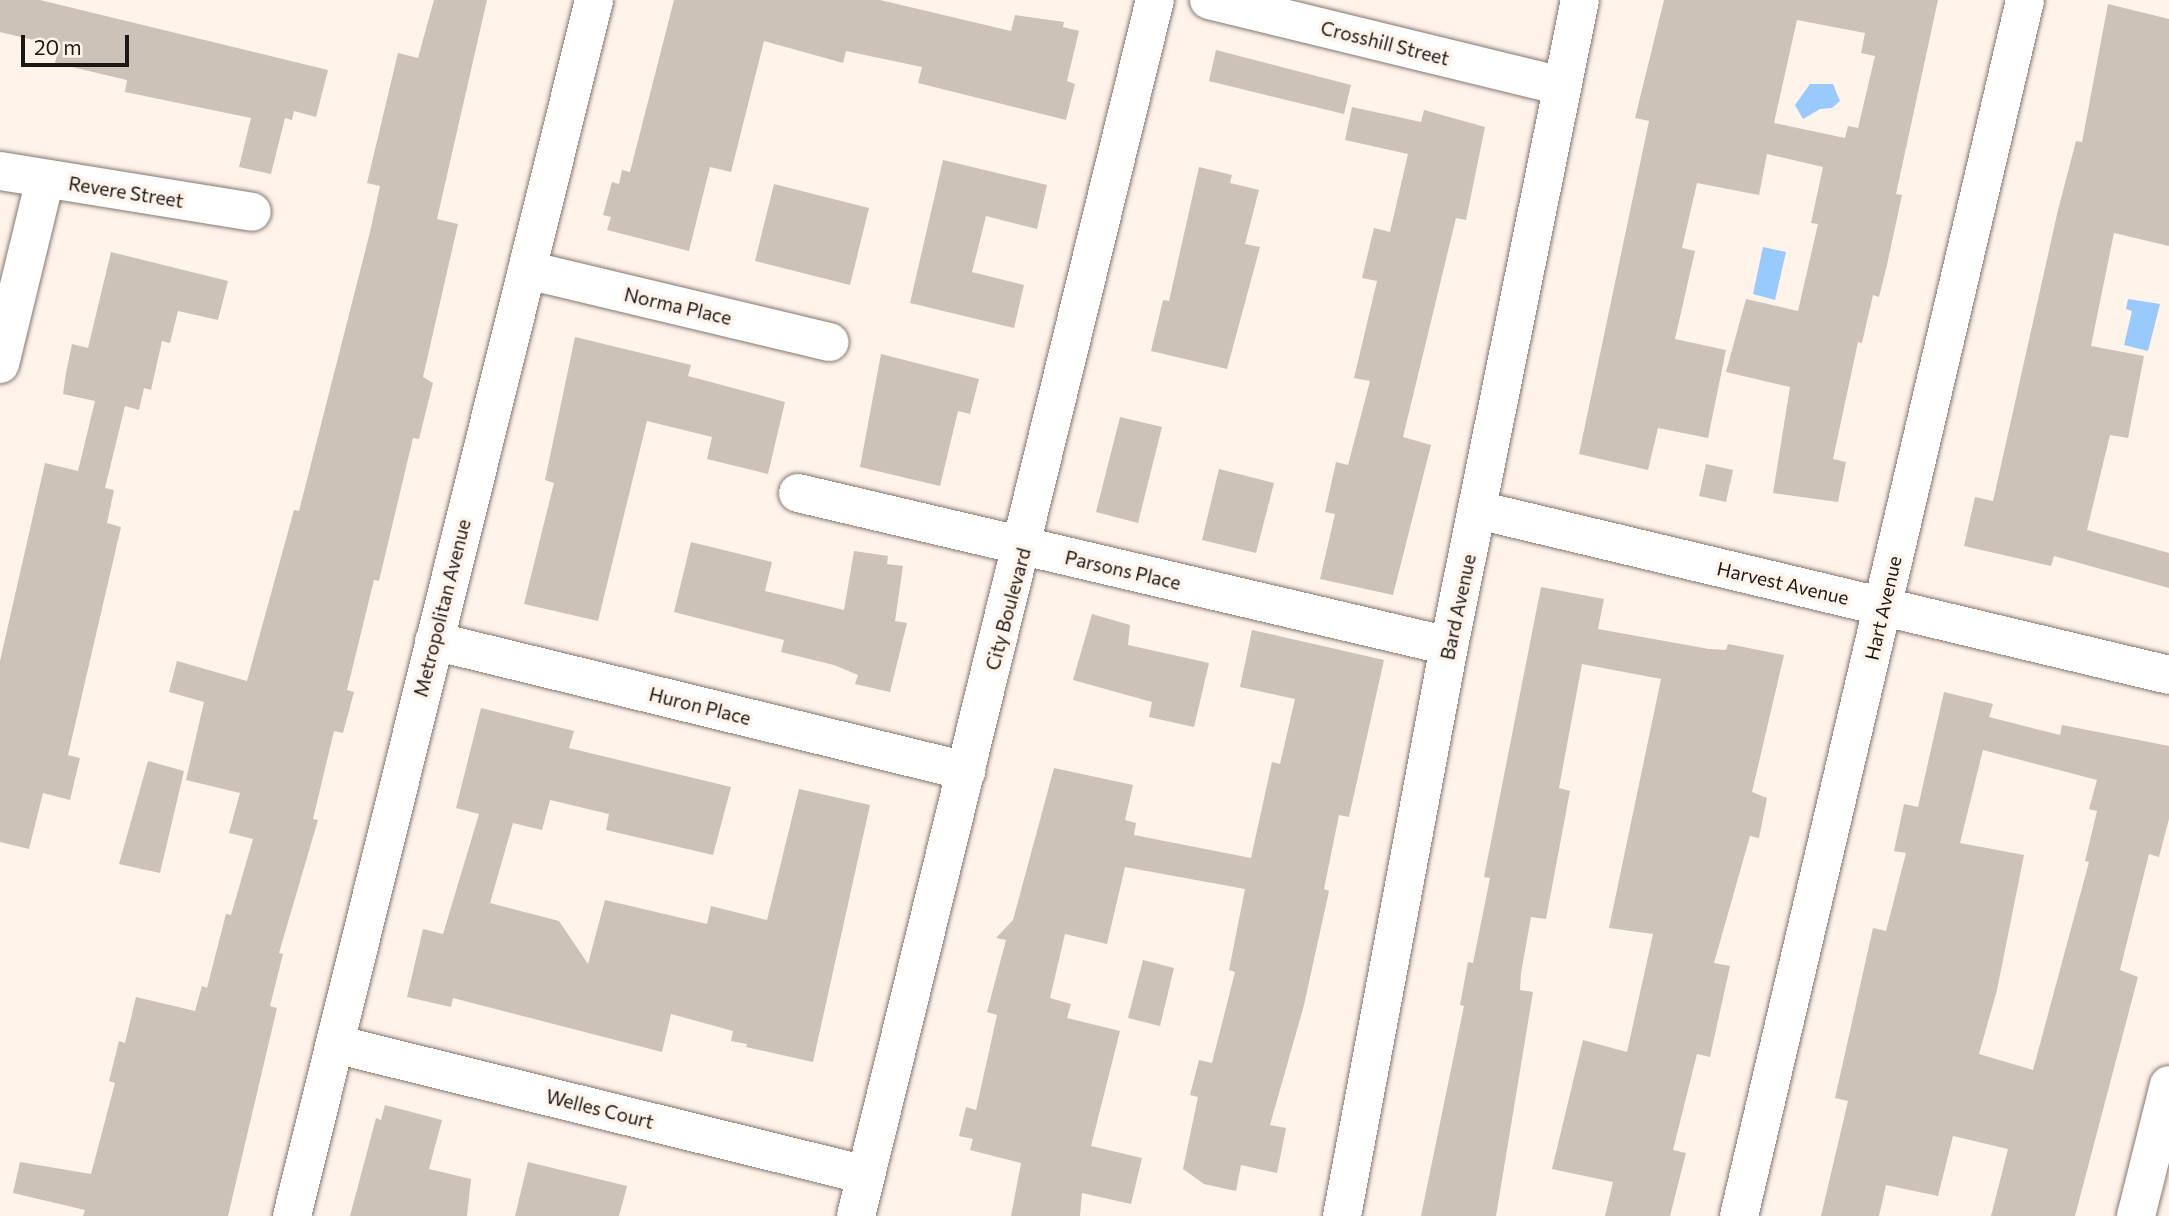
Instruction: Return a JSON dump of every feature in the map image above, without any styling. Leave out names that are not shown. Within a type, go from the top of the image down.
[{"type":"street","name":"Metropolitan Avenue","points":[[292,1216],[594,0]]},
{"type":"street","name":"City Boulevard","points":[[856,1216],[1024,547],[1155,0]]},
{"type":"street","name":"Crosshill Street","points":[[1209,0],[1561,86]]},
{"type":"street","name":"Bard Avenue","points":[[1342,1216],[1449,646],[1580,0]]},
{"type":"street","name":"Hart Avenue","points":[[1739,1216],[2025,0]]},
{"type":"street","name":"Revere Street","points":[[0,171],[252,212]]},
{"type":"street","points":[[0,364],[45,179]]},
{"type":"street","name":"Norma Place","points":[[527,270],[830,342]]},
{"type":"street","name":"Parsons Place","points":[[797,493],[1449,646]]},
{"type":"street","name":"Harvest Avenue","points":[[1478,510],[2169,674]]},
{"type":"street","name":"Huron Place","points":[[434,641],[966,771]]},
{"type":"street","name":"Welles Court","points":[[335,1044],[866,1175]]},
{"type":"street","points":[[2136,1216],[2169,1085]]},
{"type":"water","points":[[1810,84],[1833,84],[1840,101],[1832,108],[1820,109],[1803,119],[1795,105]]},
{"type":"water","points":[[1763,247],[1786,252],[1775,300],[1753,294]]},
{"type":"water","points":[[2128,299],[2160,304],[2148,351],[2124,345],[2132,311],[2126,309]]},
{"type":"building","points":[[0,0],[40,0],[328,70],[316,117],[294,111],[292,120],[285,118],[271,174],[239,167],[251,118],[125,92],[127,80],[55,63],[59,46],[0,32]]},
{"type":"building","points":[[434,0],[487,0],[437,219],[458,224],[423,377],[433,383],[419,439],[413,438],[379,581],[374,580],[347,690],[354,692],[343,733],[334,731],[313,819],[318,820],[279,953],[283,954],[270,1006],[277,1008],[228,1216],[83,1216],[85,1210],[13,1193],[20,1162],[91,1174],[115,1083],[109,1081],[119,1041],[125,1043],[136,997],[195,1011],[202,986],[207,988],[226,914],[231,915],[253,839],[229,833],[240,793],[186,780],[204,702],[169,692],[177,661],[247,681],[294,510],[299,511],[370,232],[380,186],[367,183],[398,53],[418,58]]},
{"type":"building","points":[[674,0],[880,0],[1011,31],[1015,15],[1064,22],[1063,27],[1079,31],[1067,81],[1075,84],[1066,120],[918,83],[922,67],[846,51],[843,63],[764,41],[731,172],[710,167],[689,251],[607,230],[611,217],[603,215],[612,182],[619,184],[622,170],[630,172]]},
{"type":"building","points":[[1664,0],[1938,0],[1896,194],[1902,195],[1887,265],[1879,297],[1873,295],[1862,343],[1858,342],[1833,459],[1846,462],[1838,502],[1773,493],[1790,387],[1726,372],[1746,299],[1798,311],[1818,224],[1811,223],[1823,167],[1767,154],[1759,195],[1697,183],[1682,248],[1695,251],[1675,339],[1726,350],[1708,438],[1658,428],[1648,470],[1579,454],[1649,121],[1635,118]],"holes":[[[1797,20],[1865,33],[1861,53],[1875,56],[1858,128],[1848,126],[1845,138],[1774,123]]]},
{"type":"building","points":[[2108,4],[2169,19],[2169,246],[2114,233],[2091,346],[2144,356],[2128,438],[2110,435],[2087,530],[2169,553],[2169,588],[2054,556],[2051,566],[1964,546],[1975,497],[1993,501],[2058,210],[2076,141],[2082,142]]},
{"type":"building","points":[[1216,50],[1351,85],[1344,114],[1209,81]]},
{"type":"building","points":[[1352,107],[1421,122],[1424,110],[1485,127],[1466,220],[1456,218],[1403,437],[1431,445],[1393,595],[1320,579],[1335,514],[1325,512],[1336,462],[1348,465],[1370,381],[1354,378],[1377,281],[1362,278],[1374,228],[1390,232],[1408,154],[1345,140]]},
{"type":"building","points":[[943,160],[1047,185],[1037,229],[986,216],[972,272],[1024,285],[1014,328],[910,303]]},
{"type":"building","points":[[1199,167],[1232,175],[1230,183],[1259,190],[1245,244],[1260,247],[1227,369],[1151,351],[1163,300],[1169,301]]},
{"type":"building","points":[[774,184],[869,208],[850,285],[755,261]]},
{"type":"building","points":[[111,252],[228,281],[218,320],[178,311],[170,343],[162,341],[151,390],[144,388],[139,410],[125,406],[105,488],[114,490],[107,523],[121,527],[68,755],[80,758],[70,800],[43,793],[29,849],[0,842],[0,661],[45,463],[78,471],[95,401],[63,394],[66,373],[72,344],[88,348]]},
{"type":"building","points":[[575,337],[691,365],[688,376],[785,402],[768,474],[707,459],[712,437],[647,421],[598,621],[524,604],[554,483],[545,480]]},
{"type":"building","points":[[881,354],[979,379],[970,414],[958,411],[940,486],[860,467]]},
{"type":"building","points":[[1120,417],[1162,427],[1138,523],[1096,512]]},
{"type":"building","points":[[1706,464],[1733,470],[1726,502],[1699,496]]},
{"type":"building","points":[[1219,469],[1274,483],[1256,553],[1202,540]]},
{"type":"building","points":[[691,542],[772,562],[765,591],[844,610],[854,551],[888,556],[887,564],[903,566],[895,621],[907,623],[890,692],[855,684],[858,675],[834,665],[781,652],[784,640],[674,612]]},
{"type":"building","points":[[1541,587],[1604,599],[1598,629],[1709,649],[1726,650],[1728,644],[1784,655],[1752,792],[1767,798],[1759,838],[1750,836],[1714,963],[1730,966],[1710,1057],[1697,1054],[1673,1150],[1686,1153],[1670,1216],[1605,1216],[1613,1182],[1552,1169],[1583,1040],[1627,1052],[1653,934],[1609,928],[1661,679],[1582,664],[1559,788],[1570,791],[1546,919],[1531,917],[1521,973],[1520,990],[1533,992],[1496,1216],[1421,1216],[1464,1006],[1460,1005],[1468,962],[1473,963],[1490,878],[1484,877]]},
{"type":"building","points":[[1092,614],[1130,625],[1128,645],[1209,663],[1194,727],[1149,717],[1152,702],[1073,680]]},
{"type":"building","points":[[1252,630],[1384,660],[1349,817],[1339,815],[1324,889],[1329,891],[1304,1005],[1270,1125],[1286,1128],[1277,1173],[1241,1165],[1236,1191],[1204,1184],[1183,1169],[1198,1097],[1190,1095],[1199,1060],[1212,1063],[1235,972],[1229,970],[1245,889],[1125,867],[1107,944],[1065,934],[1050,998],[1071,1004],[1067,1018],[1120,1031],[1091,1146],[1142,1158],[1131,1204],[1082,1193],[1080,1216],[1011,1216],[1021,1163],[970,1150],[973,1139],[959,1136],[966,1107],[976,1110],[997,1015],[987,1012],[1006,940],[996,938],[1013,920],[1054,768],[1133,785],[1125,820],[1136,823],[1134,835],[1251,858],[1272,762],[1280,764],[1295,699],[1240,687]]},
{"type":"building","points":[[1944,692],[1993,704],[1989,717],[2060,735],[2062,725],[2169,746],[2169,819],[2159,857],[2149,854],[2120,970],[2138,977],[2075,1216],[1991,1216],[2008,1149],[1953,1136],[1938,1196],[1886,1185],[1879,1216],[1821,1216],[1848,1101],[1835,1098],[1873,928],[1886,931],[1906,853],[1894,851],[1904,804],[1918,807]],"holes":[[[1983,750],[2097,780],[2089,809],[2097,811],[2085,861],[2089,862],[2033,1070],[1979,1054],[1997,990],[2024,855],[1960,843]]]},
{"type":"building","points":[[481,708],[574,731],[569,748],[731,787],[713,855],[606,830],[609,814],[550,800],[542,830],[513,823],[490,903],[559,921],[588,964],[605,900],[707,924],[711,906],[767,920],[799,789],[870,805],[813,1062],[746,1047],[747,1044],[731,1041],[733,1031],[671,1014],[662,1052],[453,998],[451,1007],[407,997],[423,929],[443,934],[479,814],[456,808]]},
{"type":"building","points":[[148,761],[184,771],[160,873],[119,864]]},
{"type":"building","points":[[1143,960],[1174,968],[1160,1026],[1128,1018]]},
{"type":"building","points":[[385,1105],[442,1120],[429,1169],[471,1179],[467,1216],[350,1216],[376,1118],[381,1120]]},
{"type":"building","points":[[528,1162],[627,1186],[619,1216],[515,1216]]}]
